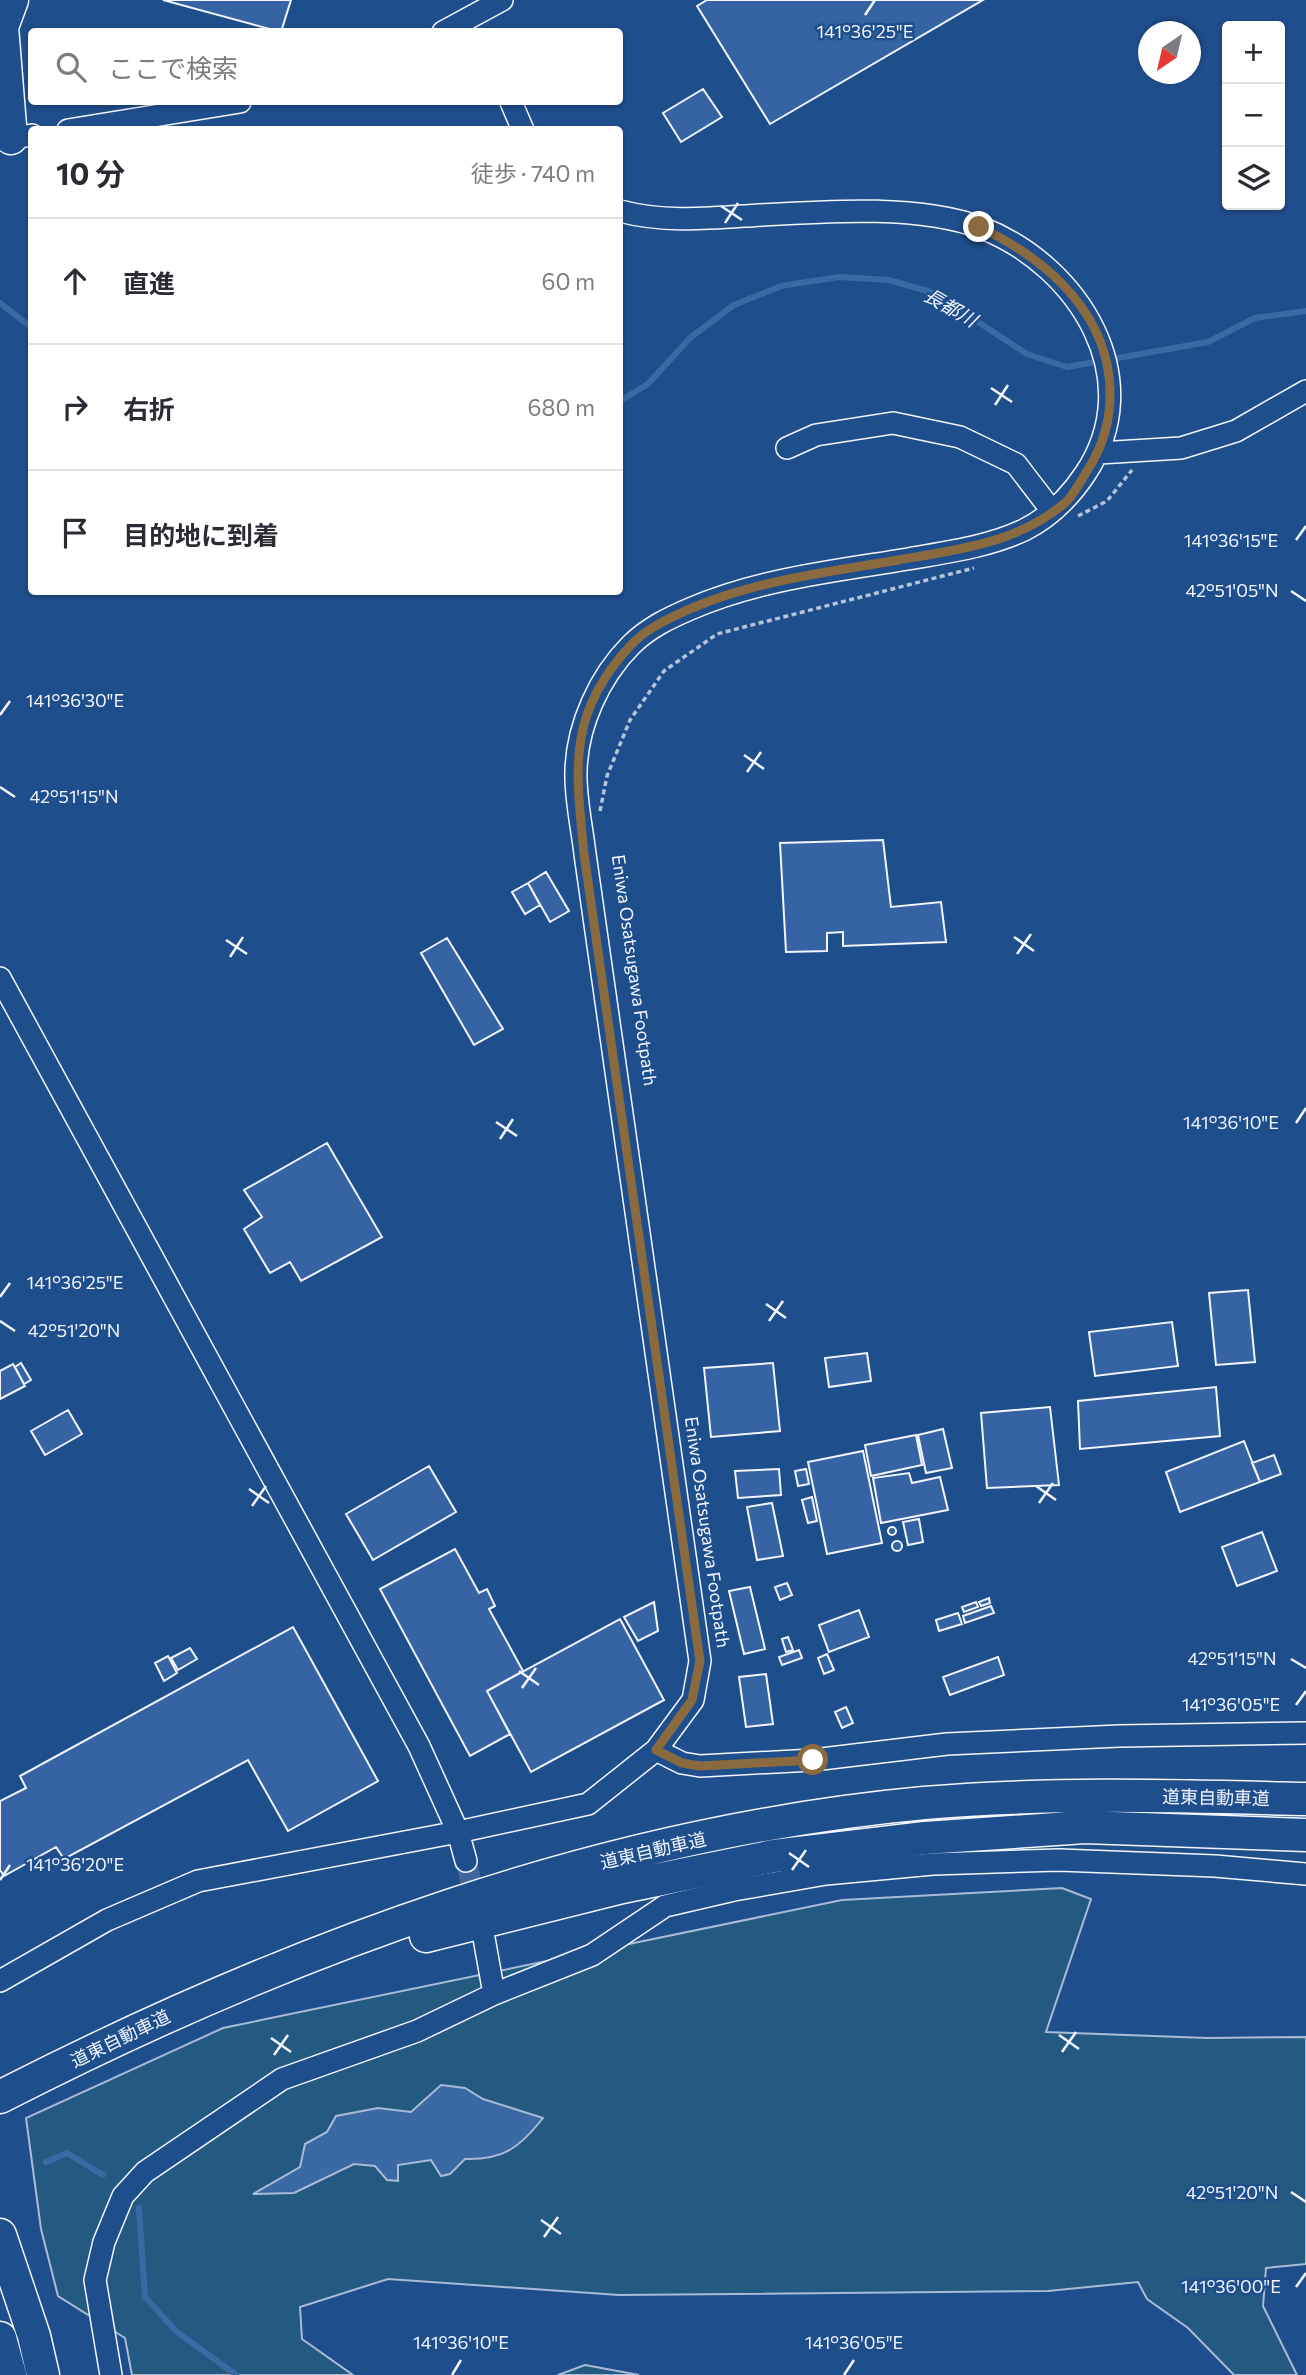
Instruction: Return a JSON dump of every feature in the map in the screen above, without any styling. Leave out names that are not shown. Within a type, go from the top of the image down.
[{"type":"highway","points":[[12,0],[2,27],[14,138]]},
{"type":"highway","name":"道東自動車道","points":[[0,2097],[186,2007],[303,1957],[432,1912],[613,1857],[770,1825],[923,1803],[1080,1795],[1306,1799]]},
{"type":"highway","name":"道東自動車道","points":[[38,2077],[313,1971],[440,1931],[622,1887],[774,1856],[925,1838],[1085,1827],[1306,1835]]},
{"type":"highway","points":[[0,2235],[34,2336],[43,2375]]},
{"type":"highway","points":[[0,2338],[10,2375]]},
{"type":"street","points":[[451,28],[502,0]]},
{"type":"street","points":[[93,126],[222,105]]},
{"type":"street","points":[[512,105],[521,126]]},
{"type":"street","points":[[0,1981],[107,1920],[198,1881],[458,1832],[588,1804],[656,1750],[692,1700],[700,1661],[584,854],[576,771],[581,731],[596,694],[630,645],[662,621],[711,600],[770,582],[971,548],[1062,515],[1067,501],[1099,453],[1108,424],[1111,392],[1105,351],[1077,300],[1040,262],[979,227],[931,216],[868,213],[679,220],[623,211]]},
{"type":"street","points":[[1099,453],[1181,448],[1236,431],[1306,391]]},
{"type":"street","points":[[787,448],[816,435],[893,423],[960,437],[1016,464],[1062,515]]},
{"type":"street","points":[[0,978],[419,1746],[458,1832],[466,1861]]},
{"type":"street","points":[[656,1750],[682,1763],[700,1766],[813,1760],[947,1744],[1119,1736],[1306,1733]]},
{"type":"street","points":[[111,2375],[95,2280],[104,2242],[123,2196],[145,2172],[282,2079],[417,2031],[494,1994],[592,1955],[665,1906],[734,1890],[827,1874],[933,1864],[1059,1860],[1215,1866],[1306,1874]]},
{"type":"street","points":[[484,1937],[494,1994]]},
{"type":"path","points":[[1062,515],[1107,501],[1139,461]]},
{"type":"path","points":[[599,818],[607,776],[630,720],[664,671],[717,634],[976,568]]},
{"type":"shaded area","points":[[1062,1888],[1091,1899],[1046,2032],[1207,2038],[1306,2037],[1306,2264],[1266,2268],[1263,2306],[1297,2375],[1234,2375],[1188,2328],[1147,2299],[1138,2282],[1048,2291],[619,2295],[388,2279],[300,2307],[302,2339],[353,2375],[132,2375],[125,2338],[58,2296],[41,2229],[26,2118],[223,2028],[842,1900]]},
{"type":"shaded area","points":[[441,2085],[465,2088],[483,2099],[543,2118],[527,2137],[510,2150],[490,2157],[465,2159],[450,2174],[441,2176],[431,2160],[398,2165],[398,2181],[387,2180],[375,2166],[354,2164],[294,2193],[253,2194],[300,2167],[305,2144],[327,2132],[336,2116],[378,2108],[411,2112]]},
{"type":"shaded area","points":[[585,2365],[639,2375],[558,2375]]},
{"type":"building","points":[[163,0],[291,0],[282,28],[266,28]]},
{"type":"building","points":[[707,0],[983,0],[770,124],[697,6]]},
{"type":"building","points":[[703,89],[722,117],[681,142],[663,113]]},
{"type":"building","points":[[883,840],[891,907],[941,902],[946,942],[843,946],[843,932],[827,933],[827,951],[786,952],[780,843]]},
{"type":"building","points":[[546,872],[569,911],[550,922],[528,883]]},
{"type":"building","points":[[528,883],[540,905],[525,914],[512,892]]},
{"type":"building","points":[[447,938],[503,1029],[474,1045],[421,953]]},
{"type":"building","points":[[327,1143],[382,1237],[301,1281],[290,1262],[270,1273],[244,1229],[262,1217],[244,1190]]},
{"type":"building","points":[[1248,1290],[1255,1362],[1216,1365],[1209,1293]]},
{"type":"building","points":[[1172,1322],[1178,1366],[1095,1376],[1089,1332]]},
{"type":"building","points":[[867,1353],[871,1381],[829,1387],[825,1358]]},
{"type":"building","points":[[21,1363],[31,1380],[24,1384],[15,1367]]},
{"type":"building","points":[[773,1363],[780,1431],[711,1437],[704,1368]]},
{"type":"building","points":[[13,1364],[25,1386],[0,1399],[0,1371]]},
{"type":"building","points":[[1216,1387],[1220,1436],[1080,1449],[1078,1401]]},
{"type":"building","points":[[1050,1407],[1059,1485],[987,1488],[981,1413]]},
{"type":"building","points":[[68,1410],[82,1434],[45,1455],[31,1431]]},
{"type":"building","points":[[943,1429],[952,1468],[926,1473],[918,1435]]},
{"type":"building","points":[[916,1435],[922,1465],[871,1476],[865,1445]]},
{"type":"building","points":[[1244,1441],[1260,1482],[1180,1512],[1166,1472]]},
{"type":"building","points":[[863,1451],[882,1543],[827,1554],[808,1462]]},
{"type":"building","points":[[1274,1455],[1281,1474],[1260,1482],[1252,1463]]},
{"type":"building","points":[[429,1466],[456,1512],[373,1560],[346,1514]]},
{"type":"building","points":[[779,1469],[781,1495],[738,1498],[735,1471]]},
{"type":"building","points":[[806,1469],[809,1484],[798,1486],[795,1471]]},
{"type":"building","points":[[909,1473],[912,1483],[940,1477],[948,1510],[881,1523],[873,1478]]},
{"type":"building","points":[[812,1497],[817,1521],[808,1523],[802,1500]]},
{"type":"building","points":[[772,1503],[783,1556],[757,1560],[747,1507]]},
{"type":"building","points":[[919,1519],[923,1542],[908,1545],[903,1522]]},
{"type":"building","points":[[892,1527],[896,1531],[892,1535],[888,1531]]},
{"type":"building","points":[[1262,1532],[1277,1571],[1237,1586],[1222,1547]]},
{"type":"building","points":[[897,1541],[901,1542],[901,1550],[897,1551],[893,1550],[892,1546],[893,1542]]},
{"type":"building","points":[[455,1549],[479,1593],[487,1589],[495,1606],[489,1609],[523,1671],[487,1691],[510,1734],[470,1756],[380,1589]]},
{"type":"building","points":[[787,1583],[792,1595],[780,1600],[775,1587]]},
{"type":"building","points":[[750,1587],[765,1649],[744,1654],[729,1591]]},
{"type":"building","points":[[989,1598],[990,1603],[981,1606],[979,1602]]},
{"type":"building","points":[[654,1602],[658,1631],[638,1641],[624,1617]]},
{"type":"building","points":[[976,1602],[978,1607],[964,1612],[962,1607]]},
{"type":"building","points":[[991,1606],[994,1613],[965,1623],[963,1616]]},
{"type":"building","points":[[859,1610],[869,1637],[829,1652],[819,1625]]},
{"type":"building","points":[[958,1613],[962,1624],[939,1631],[936,1620]]},
{"type":"building","points":[[620,1619],[664,1700],[531,1772],[487,1691]]},
{"type":"building","points":[[293,1627],[378,1781],[288,1831],[248,1760],[64,1859],[56,1847],[4,1876],[0,1870],[0,1801],[26,1788],[20,1776]]},
{"type":"building","points":[[788,1637],[793,1650],[786,1652],[782,1639]]},
{"type":"building","points":[[190,1648],[197,1659],[178,1670],[171,1658]]},
{"type":"building","points":[[799,1650],[802,1658],[782,1665],[779,1657]]},
{"type":"building","points":[[827,1654],[834,1670],[824,1674],[818,1658]]},
{"type":"building","points":[[168,1656],[177,1673],[164,1681],[155,1663]]},
{"type":"building","points":[[998,1657],[1004,1675],[950,1695],[943,1677]]},
{"type":"building","points":[[766,1674],[773,1724],[746,1727],[739,1677]]},
{"type":"building","points":[[846,1707],[853,1723],[842,1728],[835,1712]]},
{"type":"waterway","name":"長都川","points":[[623,399],[648,384],[690,338],[734,305],[781,286],[839,277],[889,280],[934,293],[1027,354],[1067,367],[1208,342],[1255,318],[1306,311]]},
{"type":"waterway","name":"長都川","points":[[0,303],[28,325]]},
{"type":"waterway","points":[[46,2162],[67,2153],[103,2175]]},
{"type":"waterway","points":[[139,2208],[145,2297],[176,2331],[236,2375]]},
{"type":"tunnel","points":[[466,1861],[477,1908]]},
{"type":"route","points":[[813,1760],[700,1766],[682,1763],[656,1750],[692,1700],[700,1661],[584,854],[576,771],[581,731],[596,694],[630,645],[662,621],[711,600],[770,582],[971,548],[1024,530],[1067,501],[1099,453],[1108,424],[1111,392],[1105,351],[1077,300],[1040,262],[999,236],[979,227]]}]
